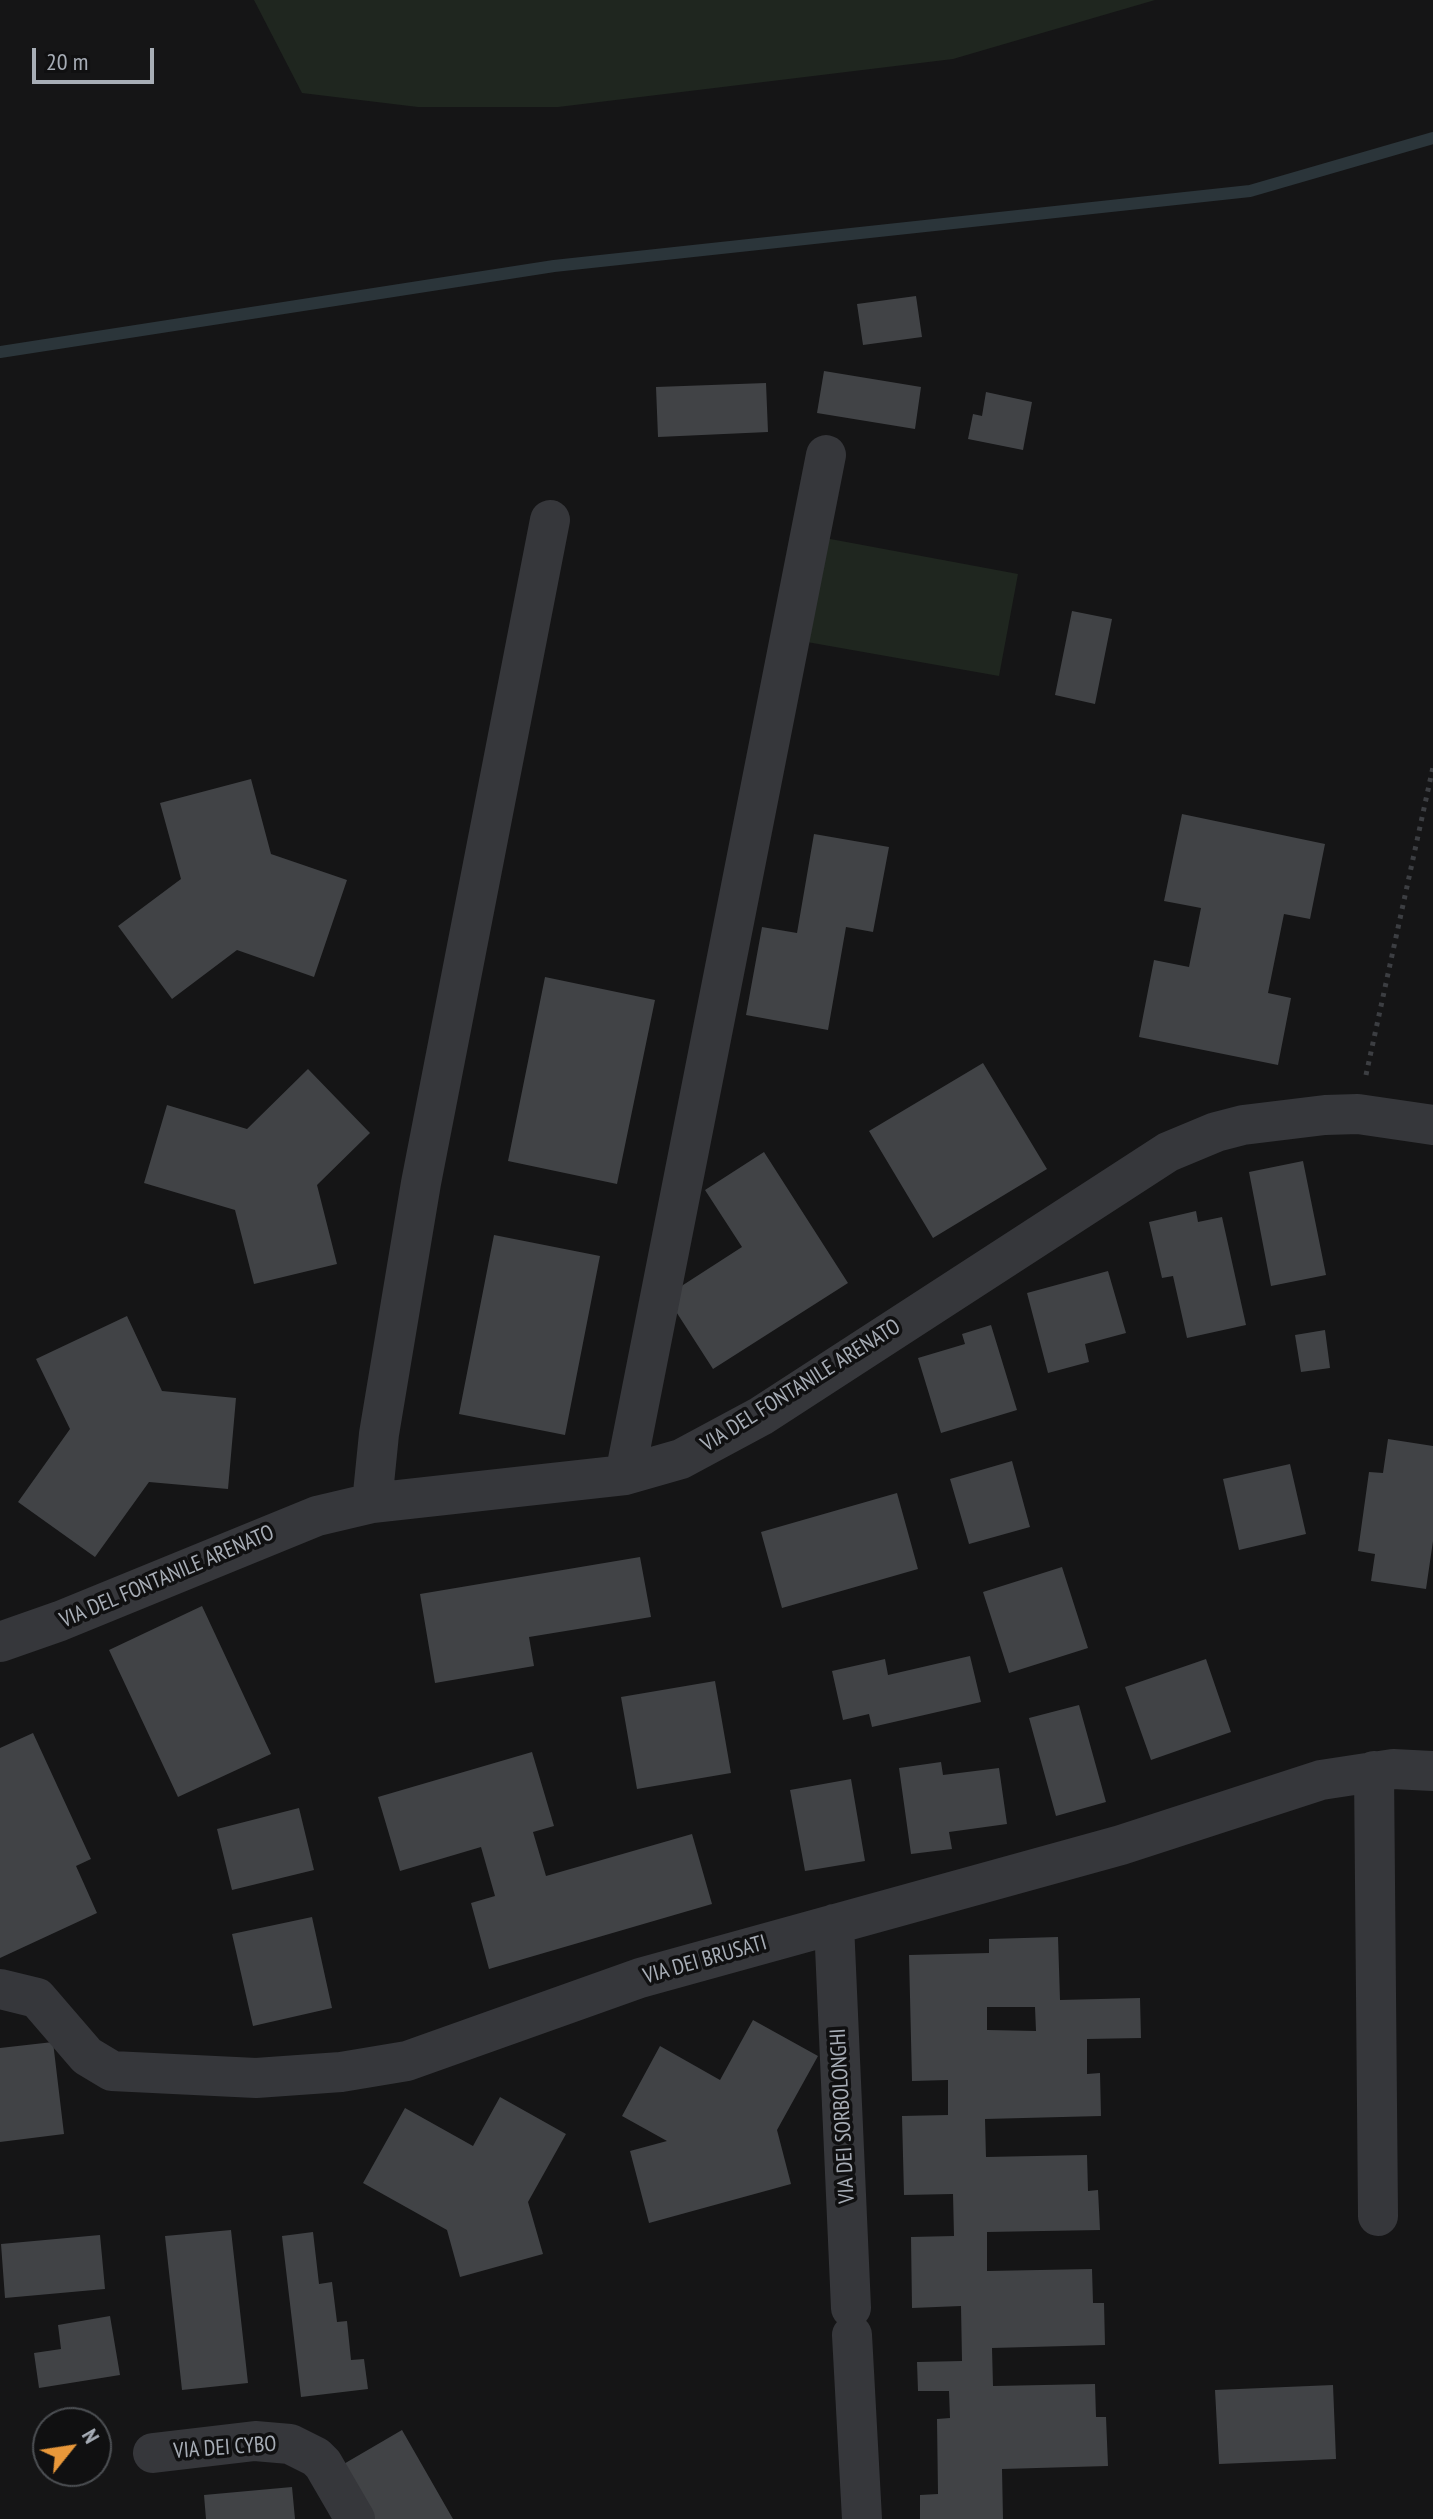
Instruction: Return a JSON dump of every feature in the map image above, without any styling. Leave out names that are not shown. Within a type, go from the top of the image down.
[{"type":"street","points":[[625,1475],[826,455]]},
{"type":"street","points":[[372,1503],[379,1434],[421,1183],[550,520]]},
{"type":"street","name":"VIA DEL FONTANILE ARENATO","points":[[0,1642],[60,1621],[291,1525],[372,1503],[625,1475],[659,1467],[730,1435],[1168,1152],[1243,1125],[1358,1114],[1433,1125]]},
{"type":"street","points":[[1374,1771],[1378,2216]]},
{"type":"street","name":"VIA DEI BRUSATI","points":[[0,1989],[37,1998],[87,2056],[112,2071],[128,2075],[256,2078],[341,2072],[407,2061],[640,1978],[1121,1845],[1321,1780],[1374,1771],[1433,1771]]},
{"type":"street","name":"VIA DEI SORBOLONGHI","points":[[834,1924],[862,2519]]},
{"type":"street","name":"VIA DEI CYBO","points":[[153,2453],[255,2441],[290,2444],[306,2450],[323,2464],[355,2519]]},
{"type":"path","points":[[1358,1114],[1433,767]]},
{"type":"shaded area","points":[[254,0],[1155,0],[953,59],[558,107],[418,107],[302,93]]},
{"type":"shaded area","points":[[825,538],[1018,574],[999,676],[807,642]]},
{"type":"building","points":[[916,296],[922,337],[863,345],[857,304]]},
{"type":"building","points":[[824,371],[921,387],[915,429],[817,413]]},
{"type":"building","points":[[766,383],[768,432],[658,437],[656,387]]},
{"type":"building","points":[[986,392],[1032,402],[1023,450],[968,439],[973,414],[982,416]]},
{"type":"building","points":[[1072,611],[1112,619],[1095,704],[1055,695]]},
{"type":"building","points":[[251,779],[271,854],[347,880],[314,977],[237,950],[172,999],[118,926],[181,879],[160,803]]},
{"type":"building","points":[[1182,814],[1325,844],[1310,919],[1284,914],[1268,993],[1291,998],[1278,1065],[1139,1037],[1154,960],[1189,967],[1201,908],[1164,901]]},
{"type":"building","points":[[814,834],[889,847],[873,932],[846,927],[828,1030],[746,1015],[762,927],[797,933]]},
{"type":"building","points":[[545,977],[655,1000],[617,1184],[508,1161]]},
{"type":"building","points":[[983,1063],[1047,1169],[933,1238],[869,1131]]},
{"type":"building","points":[[308,1069],[370,1133],[317,1185],[337,1264],[254,1284],[235,1210],[144,1183],[167,1105],[247,1129]]},
{"type":"building","points":[[764,1152],[848,1283],[713,1369],[666,1296],[742,1247],[705,1190]]},
{"type":"building","points":[[1303,1161],[1326,1275],[1271,1286],[1249,1172]]},
{"type":"building","points":[[1196,1211],[1198,1222],[1222,1217],[1246,1325],[1187,1338],[1173,1276],[1162,1278],[1149,1222]]},
{"type":"building","points":[[494,1235],[600,1256],[565,1435],[459,1414]]},
{"type":"building","points":[[1108,1271],[1126,1333],[1085,1344],[1089,1362],[1048,1373],[1027,1293]]},
{"type":"building","points":[[127,1316],[162,1391],[236,1398],[228,1489],[149,1482],[95,1557],[18,1502],[70,1429],[36,1359]]},
{"type":"building","points":[[991,1325],[1017,1410],[941,1433],[918,1358],[965,1344],[962,1334]]},
{"type":"building","points":[[1325,1330],[1330,1368],[1301,1372],[1295,1335]]},
{"type":"building","points":[[1388,1439],[1433,1446],[1433,1541],[1426,1589],[1371,1581],[1375,1554],[1358,1551],[1369,1472],[1383,1473]]},
{"type":"building","points":[[1012,1461],[1030,1527],[969,1544],[950,1479]]},
{"type":"building","points":[[1290,1464],[1306,1534],[1239,1550],[1223,1479]]},
{"type":"building","points":[[897,1493],[918,1569],[782,1608],[761,1532]]},
{"type":"building","points":[[640,1557],[651,1617],[529,1637],[534,1666],[435,1683],[420,1594]]},
{"type":"building","points":[[1062,1567],[1088,1648],[1009,1673],[983,1592]]},
{"type":"building","points":[[202,1606],[271,1754],[178,1797],[109,1650]]},
{"type":"building","points":[[970,1656],[981,1702],[872,1727],[869,1714],[843,1720],[832,1671],[885,1659],[888,1675]]},
{"type":"building","points":[[1206,1659],[1231,1732],[1151,1760],[1125,1687]]},
{"type":"building","points":[[715,1681],[731,1773],[637,1789],[621,1697]]},
{"type":"building","points":[[1079,1705],[1106,1802],[1056,1816],[1029,1718]]},
{"type":"building","points":[[33,1733],[91,1859],[76,1866],[97,1913],[0,1958],[0,1748]]},
{"type":"building","points":[[532,1752],[554,1826],[533,1832],[546,1876],[692,1834],[712,1904],[489,1969],[471,1903],[495,1896],[481,1847],[400,1871],[378,1797]]},
{"type":"building","points":[[941,1762],[943,1775],[999,1768],[1007,1824],[949,1832],[952,1849],[911,1854],[899,1768]]},
{"type":"building","points":[[851,1779],[865,1861],[805,1871],[790,1790]]},
{"type":"building","points":[[299,1808],[314,1870],[232,1890],[217,1829]]},
{"type":"building","points":[[312,1917],[332,2008],[253,2026],[232,1934]]},
{"type":"building","points":[[1058,1937],[1060,2000],[1140,1998],[1141,2038],[1087,2039],[1087,2074],[1100,2073],[1101,2116],[985,2119],[986,2157],[1087,2155],[1088,2191],[1098,2190],[1100,2230],[987,2232],[987,2271],[1092,2269],[1093,2303],[1104,2303],[1105,2345],[992,2348],[993,2386],[1095,2384],[1096,2417],[1106,2417],[1108,2466],[1002,2469],[1003,2519],[920,2519],[920,2495],[938,2494],[937,2419],[950,2418],[949,2391],[918,2391],[917,2362],[962,2361],[961,2306],[912,2308],[911,2237],[954,2236],[953,2194],[904,2195],[902,2116],[948,2115],[948,2080],[912,2081],[909,1955],[989,1953],[989,1939]],"holes":[[[987,2007],[1035,2007],[1036,2031],[987,2030]]]},
{"type":"building","points":[[753,2020],[818,2056],[777,2130],[791,2184],[649,2223],[630,2151],[667,2141],[622,2116],[660,2046],[720,2080]]},
{"type":"building","points":[[53,2042],[64,2134],[0,2142],[0,2048]]},
{"type":"building","points":[[500,2097],[566,2134],[528,2202],[543,2254],[460,2277],[447,2230],[363,2183],[405,2108],[473,2146]]},
{"type":"building","points":[[231,2230],[248,2383],[182,2390],[165,2236]]},
{"type":"building","points":[[313,2232],[319,2284],[332,2282],[337,2322],[347,2321],[351,2360],[364,2359],[368,2389],[301,2397],[282,2236]]},
{"type":"building","points":[[100,2235],[105,2289],[5,2298],[1,2244]]},
{"type":"building","points":[[110,2316],[120,2375],[39,2388],[34,2353],[61,2349],[58,2325]]},
{"type":"building","points":[[1333,2385],[1336,2459],[1219,2464],[1215,2390]]},
{"type":"building","points":[[402,2430],[453,2519],[373,2519],[342,2465]]},
{"type":"building","points":[[292,2487],[295,2519],[206,2519],[204,2495]]},
{"type":"waterway","points":[[0,352],[554,266],[1250,191],[1433,138]]}]
